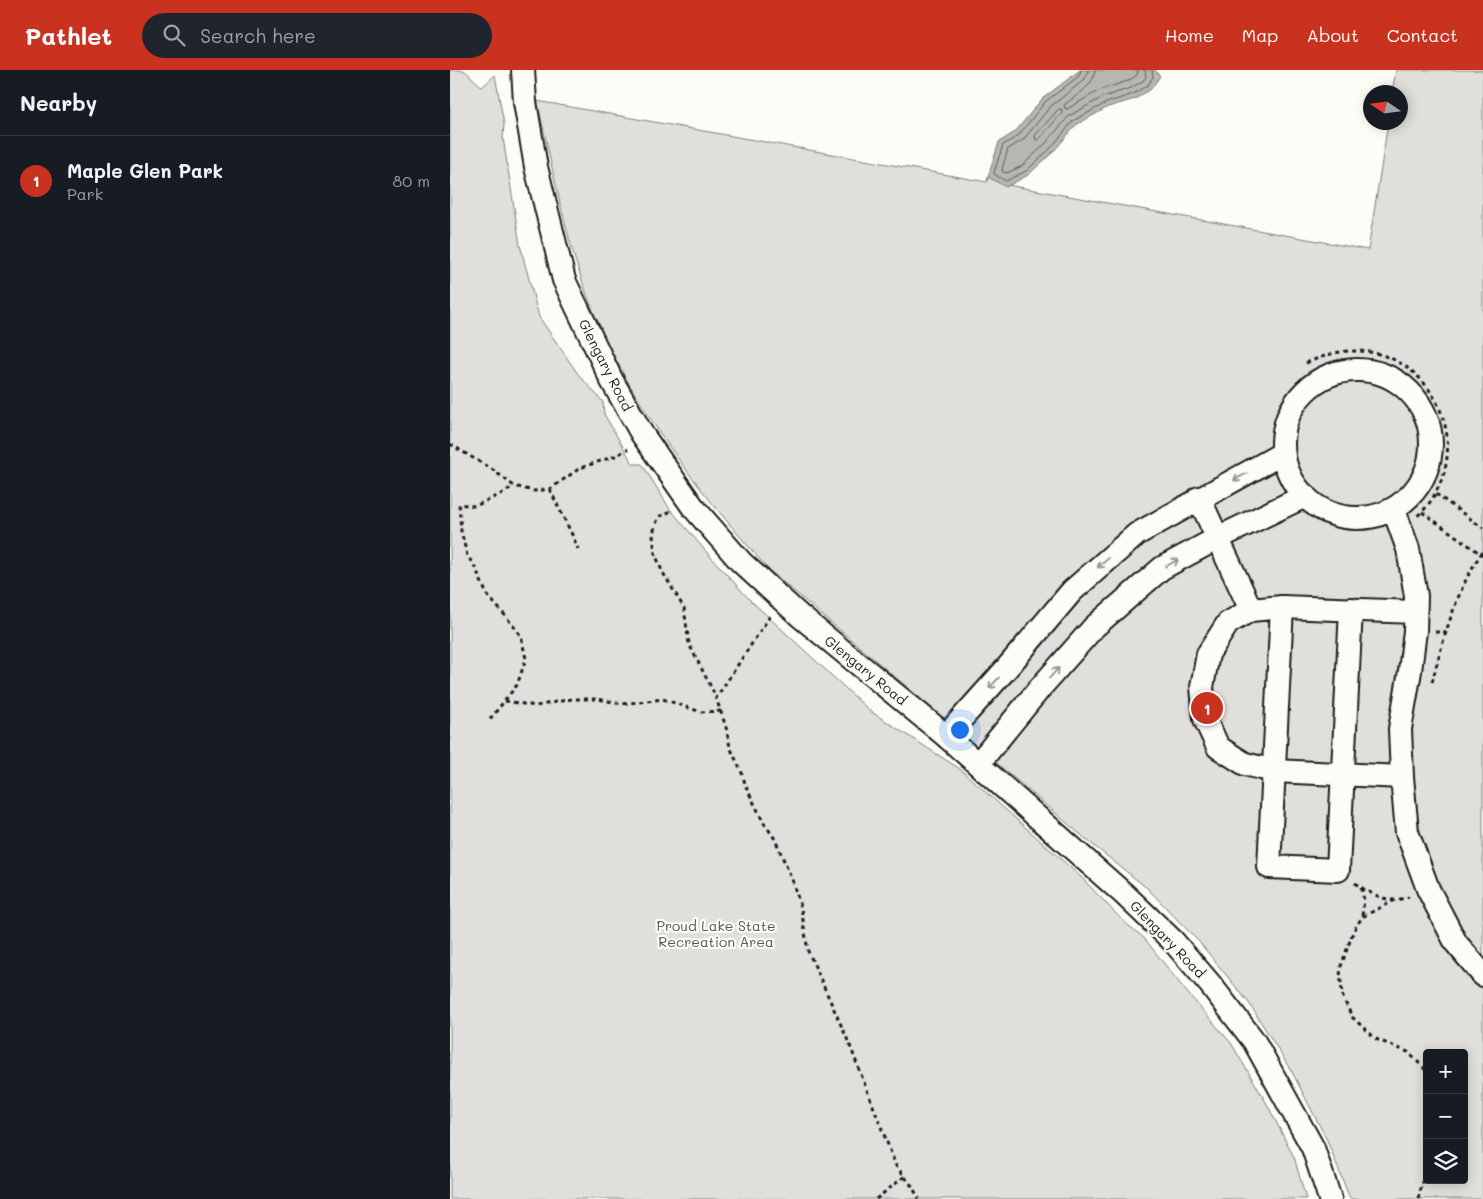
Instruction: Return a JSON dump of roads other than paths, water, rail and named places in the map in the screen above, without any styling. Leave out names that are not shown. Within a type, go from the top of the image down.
[{"type":"street","name":"Glengary Road","points":[[523,70],[525,102],[536,167],[564,280],[611,379],[646,439],[687,498],[741,562],[781,599],[946,736],[1125,895],[1173,941],[1210,984],[1254,1041],[1313,1148],[1330,1199]]},
{"type":"street","points":[[1398,520],[1337,516],[1311,503],[1292,481],[1283,454],[1285,424],[1298,398],[1320,379],[1348,370],[1377,372],[1403,386],[1422,408],[1431,435],[1429,465],[1398,520],[1410,558],[1416,596],[1410,671],[1400,730],[1407,832],[1428,889],[1456,943],[1483,975]]},
{"type":"street","points":[[946,736],[1072,591],[1137,534],[1199,498],[1283,454]]},
{"type":"street","points":[[978,764],[1040,688],[1094,628],[1162,568],[1218,538],[1305,496]]},
{"type":"street","points":[[1199,498],[1252,610]]},
{"type":"street","points":[[1402,777],[1274,771],[1245,764],[1218,747],[1205,719],[1202,688],[1208,654],[1228,623],[1252,610],[1282,607],[1352,609],[1415,621]]},
{"type":"street","points":[[1282,607],[1269,867],[1338,870],[1352,609]]},
{"type":"water","points":[[1080,70],[1155,70],[1160,76],[1151,89],[1135,99],[1108,107],[1076,125],[1053,152],[1028,175],[1006,187],[988,177],[999,142],[1015,132],[1042,99]]},
{"type":"place","name":"Maple Glen Park","points":[[1207,708]]},
{"type":"park label","name":"Proud Lake State Recreation Area","points":[[716,934]]}]
